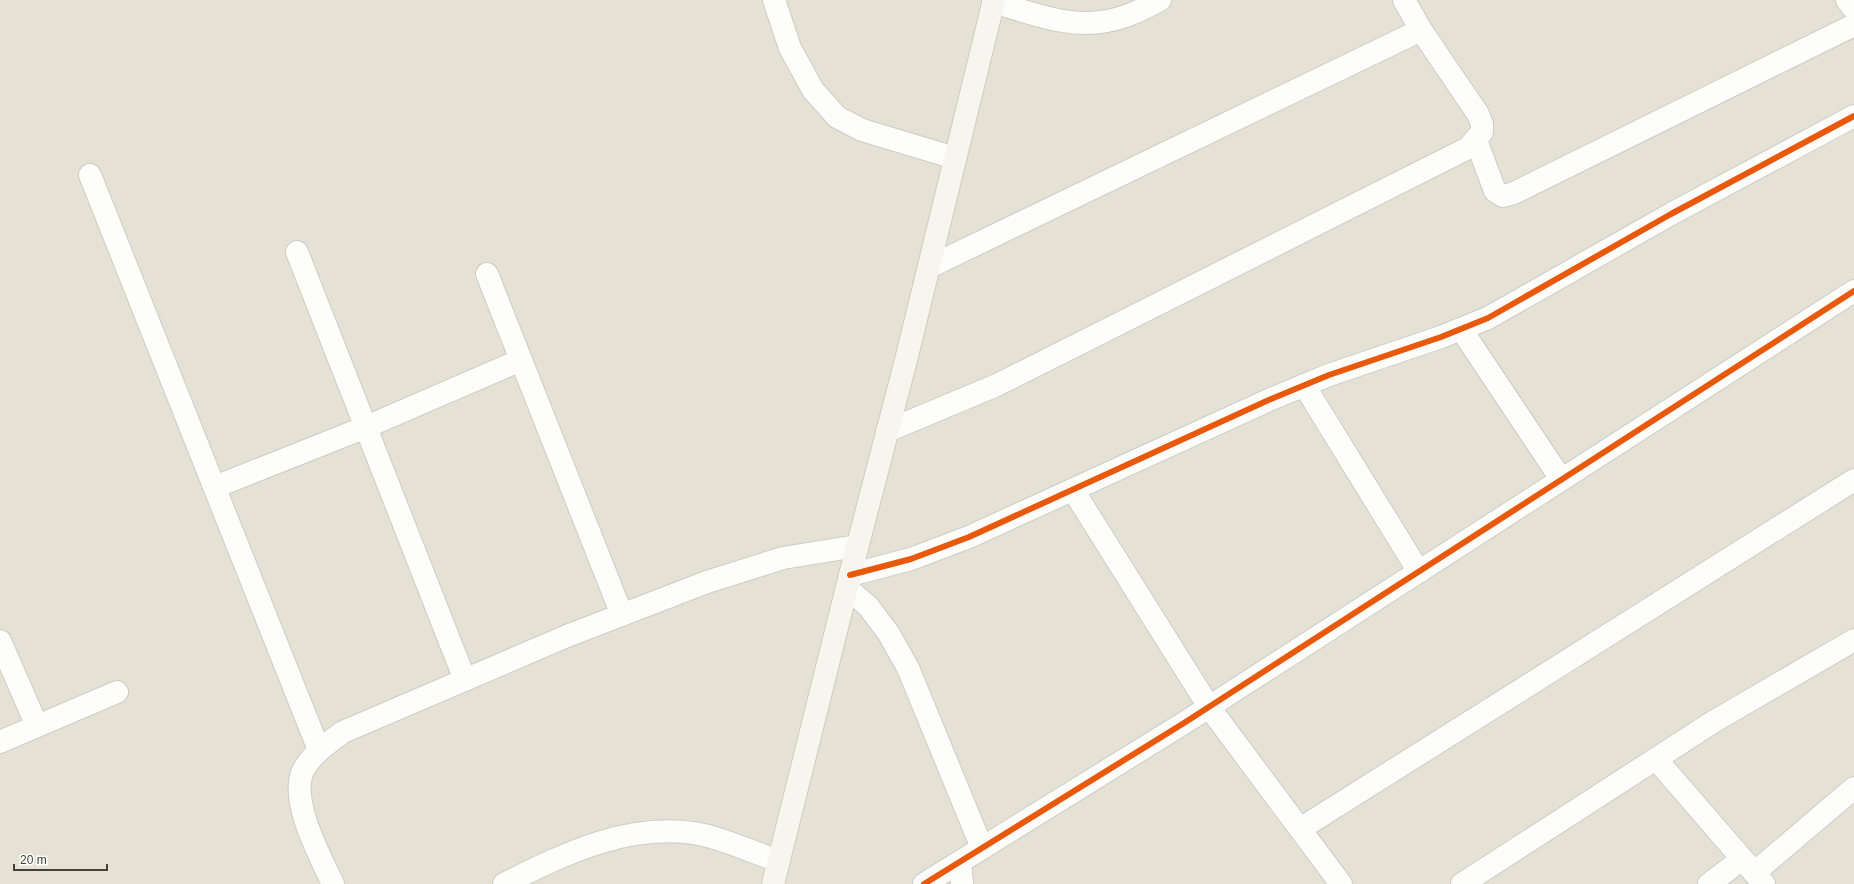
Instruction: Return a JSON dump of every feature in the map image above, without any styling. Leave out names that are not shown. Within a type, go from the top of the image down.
[{"type":"street","points":[[774,0],[790,48],[813,90],[837,117],[862,130],[955,158]]},
{"type":"street","points":[[782,24],[790,0]]},
{"type":"street","points":[[773,884],[848,581],[929,267],[993,1],[1047,17],[1084,24],[1106,22],[1129,16],[1160,0]]},
{"type":"street","points":[[887,431],[1012,378],[1468,148],[1482,132],[1482,124],[1478,114],[1421,30],[1404,0]]},
{"type":"street","points":[[1847,0],[1854,9]]},
{"type":"street","points":[[1476,140],[1495,191],[1503,196],[1514,194],[1854,24]]},
{"type":"street","points":[[929,267],[1421,30]]},
{"type":"street","points":[[848,581],[911,560],[969,537],[1304,385],[1488,318],[1671,214],[1854,116]]},
{"type":"street","points":[[90,175],[319,750]]},
{"type":"street","points":[[297,252],[466,680]]},
{"type":"street","points":[[487,274],[622,615]]},
{"type":"street","points":[[924,884],[1209,707],[1854,291]]},
{"type":"street","points":[[1461,329],[1561,479]]},
{"type":"street","points":[[214,487],[366,427],[521,360]]},
{"type":"street","points":[[1304,385],[1419,572]]},
{"type":"street","points":[[1300,829],[1854,480]]},
{"type":"street","points":[[1073,490],[1209,707],[1341,884]]},
{"type":"street","points":[[333,884],[310,833],[299,792],[302,772],[319,750],[344,732],[622,615],[707,582],[783,558],[857,546]]},
{"type":"street","points":[[848,581],[889,634],[908,668],[982,848]]},
{"type":"street","points":[[1462,884],[1713,722],[1854,640]]},
{"type":"street","points":[[0,641],[37,726]]},
{"type":"street","points":[[0,742],[116,692]]},
{"type":"street","points":[[1656,759],[1753,872]]},
{"type":"street","points":[[1709,884],[1753,872],[1854,788]]},
{"type":"street","points":[[504,884],[583,847],[627,834],[670,832],[704,835],[779,861]]},
{"type":"street","points":[[960,862],[962,884]]},
{"type":"shaded area","points":[[0,0],[1854,0],[1854,884],[0,884]]},
{"type":"cycle path","points":[[850,575],[911,559],[969,537],[1271,399],[1329,375],[1441,337],[1488,318],[1671,214],[1854,116]]},
{"type":"cycle path","points":[[924,884],[1184,723],[1854,291]]}]
